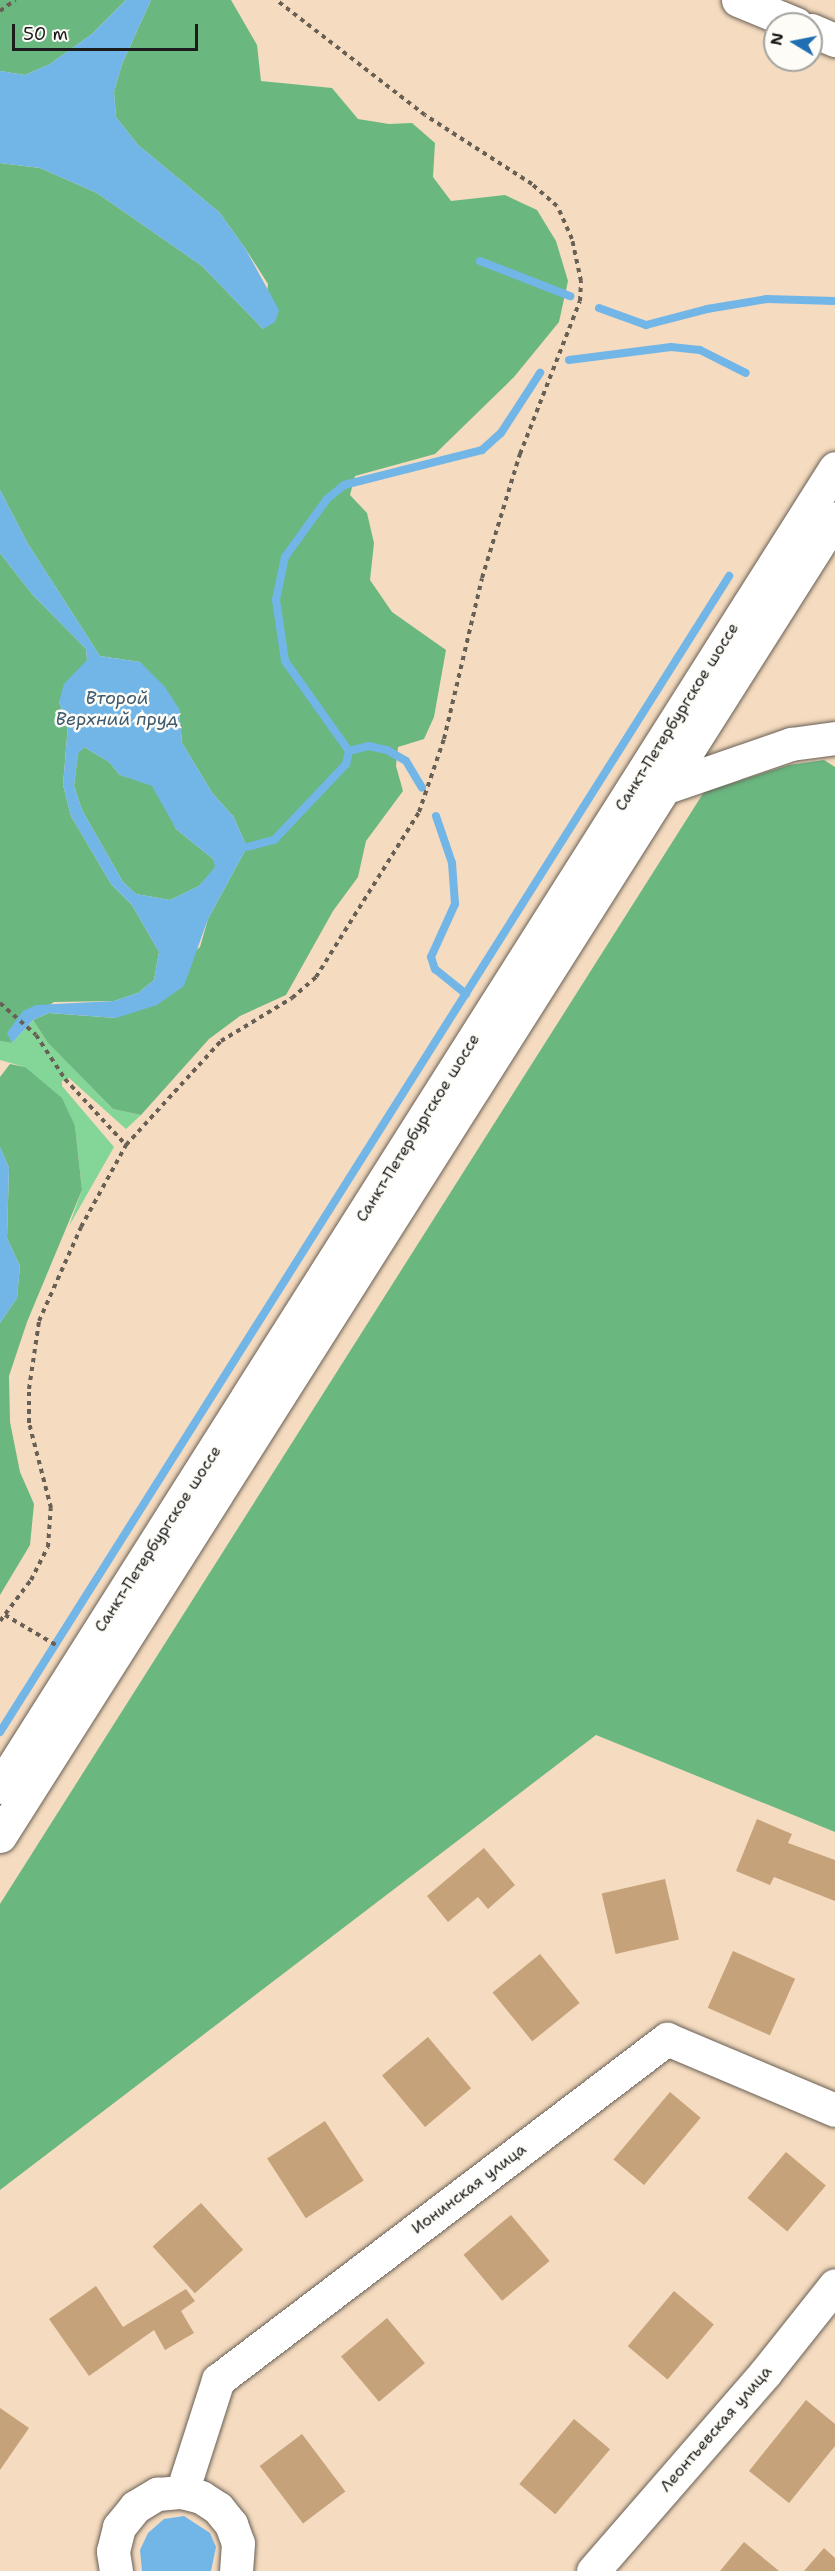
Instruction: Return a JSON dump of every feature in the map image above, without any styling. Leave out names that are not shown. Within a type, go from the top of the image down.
[{"type":"main road","points":[[738,0],[767,12]]},
{"type":"main road","name":"Санкт-Петербургское шоссе","points":[[0,1787],[835,468]]},
{"type":"main road","name":"Санкт-Петербургское шоссе","points":[[0,1836],[661,789],[835,518]]},
{"type":"main road","points":[[661,789],[790,744],[835,738]]},
{"type":"main road","name":"Ионинская улица","points":[[182,2492],[218,2380],[667,2038],[835,2110]]},
{"type":"main road","name":"Леонтьевская улица","points":[[593,2571],[765,2373],[835,2285]]},
{"type":"main road","points":[[116,2571],[113,2551],[119,2527],[135,2506],[157,2494],[182,2492],[201,2497],[218,2508],[231,2524],[238,2542],[236,2571]]},
{"type":"path","points":[[0,11],[15,0]]},
{"type":"path","points":[[0,1621],[31,1580],[48,1547],[51,1508],[29,1423],[29,1389],[39,1321],[81,1227],[126,1145],[221,1041],[292,998],[316,977],[418,812],[444,739],[482,578],[517,465],[580,301],[581,281],[572,239],[556,206],[532,184],[425,115],[276,0]]},
{"type":"path","points":[[0,1003],[36,1035],[65,1079],[126,1145]]},
{"type":"path","points":[[5,1615],[81,1660]]},
{"type":"green space","points":[[0,0],[126,0],[92,34],[50,64],[25,75],[0,71]]},
{"type":"green space","points":[[151,0],[231,0],[257,45],[261,81],[332,88],[358,119],[389,124],[412,123],[435,143],[433,177],[451,201],[505,195],[537,210],[556,241],[568,281],[559,322],[514,377],[435,454],[355,476],[350,495],[367,513],[374,543],[370,580],[392,612],[446,650],[434,717],[424,739],[398,747],[396,766],[403,791],[366,841],[358,877],[333,911],[286,995],[240,1016],[209,1039],[141,1115],[113,1109],[48,1043],[33,1020],[49,1013],[116,1018],[200,947],[208,919],[247,847],[233,816],[213,794],[182,743],[179,709],[140,662],[100,656],[28,544],[0,490],[0,163],[40,168],[97,193],[202,266],[263,329],[268,284],[245,248],[219,212],[138,145],[116,117],[114,92],[122,64]]},
{"type":"green space","points":[[0,553],[32,594],[86,649],[87,660],[59,702],[68,725],[63,785],[71,816],[111,884],[132,905],[159,952],[154,980],[138,993],[114,1001],[54,1002],[8,1033],[12,1043],[0,1041]]},
{"type":"green space","points":[[84,747],[109,762],[120,775],[152,785],[161,797],[176,829],[213,859],[216,867],[199,886],[170,900],[136,894],[123,882],[82,810],[74,786],[78,753]]},
{"type":"green space","points":[[824,760],[835,767],[835,1832],[596,1735],[0,2190],[0,1904],[704,792],[789,765]]},
{"type":"green space","points":[[33,1020],[48,1043],[113,1109],[141,1115],[126,1129],[69,1078],[62,1081],[62,1086],[114,1147],[69,1226],[82,1190],[75,1126],[25,1067],[0,1060],[0,1041],[12,1043]]},
{"type":"green space","points":[[10,1064],[25,1067],[62,1098],[75,1126],[82,1190],[27,1322],[9,1376],[10,1422],[20,1472],[34,1504],[30,1545],[0,1595],[0,1323],[17,1298],[20,1266],[7,1238],[9,1168],[0,1147],[0,1077]]},
{"type":"water","points":[[126,0],[151,0],[122,64],[114,92],[116,117],[138,145],[219,212],[245,248],[279,310],[275,322],[263,329],[202,266],[97,193],[40,168],[0,163],[0,71],[25,75],[50,64],[92,34]]},
{"type":"water","name":"Второй Верхний пруд","points":[[0,490],[28,544],[100,656],[140,662],[165,687],[179,709],[182,743],[213,794],[233,816],[247,847],[208,919],[184,986],[157,1005],[116,1018],[49,1013],[33,1020],[12,1043],[7,1033],[23,1011],[36,1005],[114,1001],[138,993],[154,980],[159,952],[132,905],[111,884],[71,816],[63,785],[68,725],[59,702],[64,684],[87,660],[86,649],[32,594],[0,553]],"holes":[[[84,747],[109,762],[120,775],[152,786],[176,829],[213,859],[215,867],[199,886],[170,900],[136,894],[123,882],[82,810],[74,786],[78,754]]]},
{"type":"water","points":[[0,1147],[9,1168],[7,1238],[20,1266],[17,1298],[0,1323]]},
{"type":"water","points":[[184,2516],[210,2533],[216,2547],[211,2571],[142,2571],[140,2550],[148,2533],[164,2519]]},
{"type":"building","points":[[757,1819],[792,1834],[788,1843],[835,1860],[835,1901],[774,1877],[770,1885],[736,1871]]},
{"type":"building","points":[[484,1848],[515,1885],[488,1909],[478,1897],[448,1922],[427,1896]]},
{"type":"building","points":[[665,1879],[679,1939],[616,1954],[602,1894]]},
{"type":"building","points":[[733,1951],[795,1979],[770,2035],[708,2008]]},
{"type":"building","points":[[540,1954],[580,2003],[532,2041],[493,1992]]},
{"type":"building","points":[[428,2037],[471,2088],[425,2127],[382,2076]]},
{"type":"building","points":[[670,2092],[701,2118],[644,2185],[613,2159]]},
{"type":"building","points":[[325,2121],[364,2181],[306,2218],[267,2159]]},
{"type":"building","points":[[786,2152],[826,2185],[787,2231],[747,2198]]},
{"type":"building","points":[[201,2203],[243,2250],[195,2293],[153,2246]]},
{"type":"building","points":[[511,2215],[550,2261],[502,2301],[464,2255]]},
{"type":"building","points":[[96,2286],[123,2327],[186,2289],[195,2301],[181,2311],[194,2333],[165,2350],[154,2330],[89,2376],[49,2319]]},
{"type":"building","points":[[674,2291],[714,2324],[668,2380],[628,2346]]},
{"type":"building","points":[[387,2318],[425,2363],[379,2402],[341,2357]]},
{"type":"building","points":[[806,2400],[835,2424],[835,2446],[789,2503],[749,2471]]},
{"type":"building","points":[[0,2408],[29,2428],[0,2470]]},
{"type":"building","points":[[574,2419],[610,2449],[555,2514],[519,2484]]},
{"type":"building","points":[[302,2434],[345,2492],[303,2523],[260,2466]]},
{"type":"building","points":[[744,2542],[779,2571],[720,2571]]},
{"type":"building","points":[[824,2548],[835,2558],[835,2571],[804,2571]]},
{"type":"waterway","points":[[480,261],[570,296]]},
{"type":"waterway","points":[[599,308],[646,325],[707,309],[767,299],[835,301]]},
{"type":"waterway","points":[[569,360],[671,347],[700,350],[746,373]]},
{"type":"waterway","points":[[247,847],[274,840],[346,764],[349,751],[285,661],[276,600],[285,557],[327,499],[344,485],[482,450],[501,433],[540,373]]},
{"type":"waterway","points":[[0,1732],[729,576]]},
{"type":"waterway","points":[[349,751],[369,746],[387,750],[406,761],[422,788]]},
{"type":"waterway","points":[[436,816],[452,863],[455,904],[431,957],[435,969],[466,994]]}]
